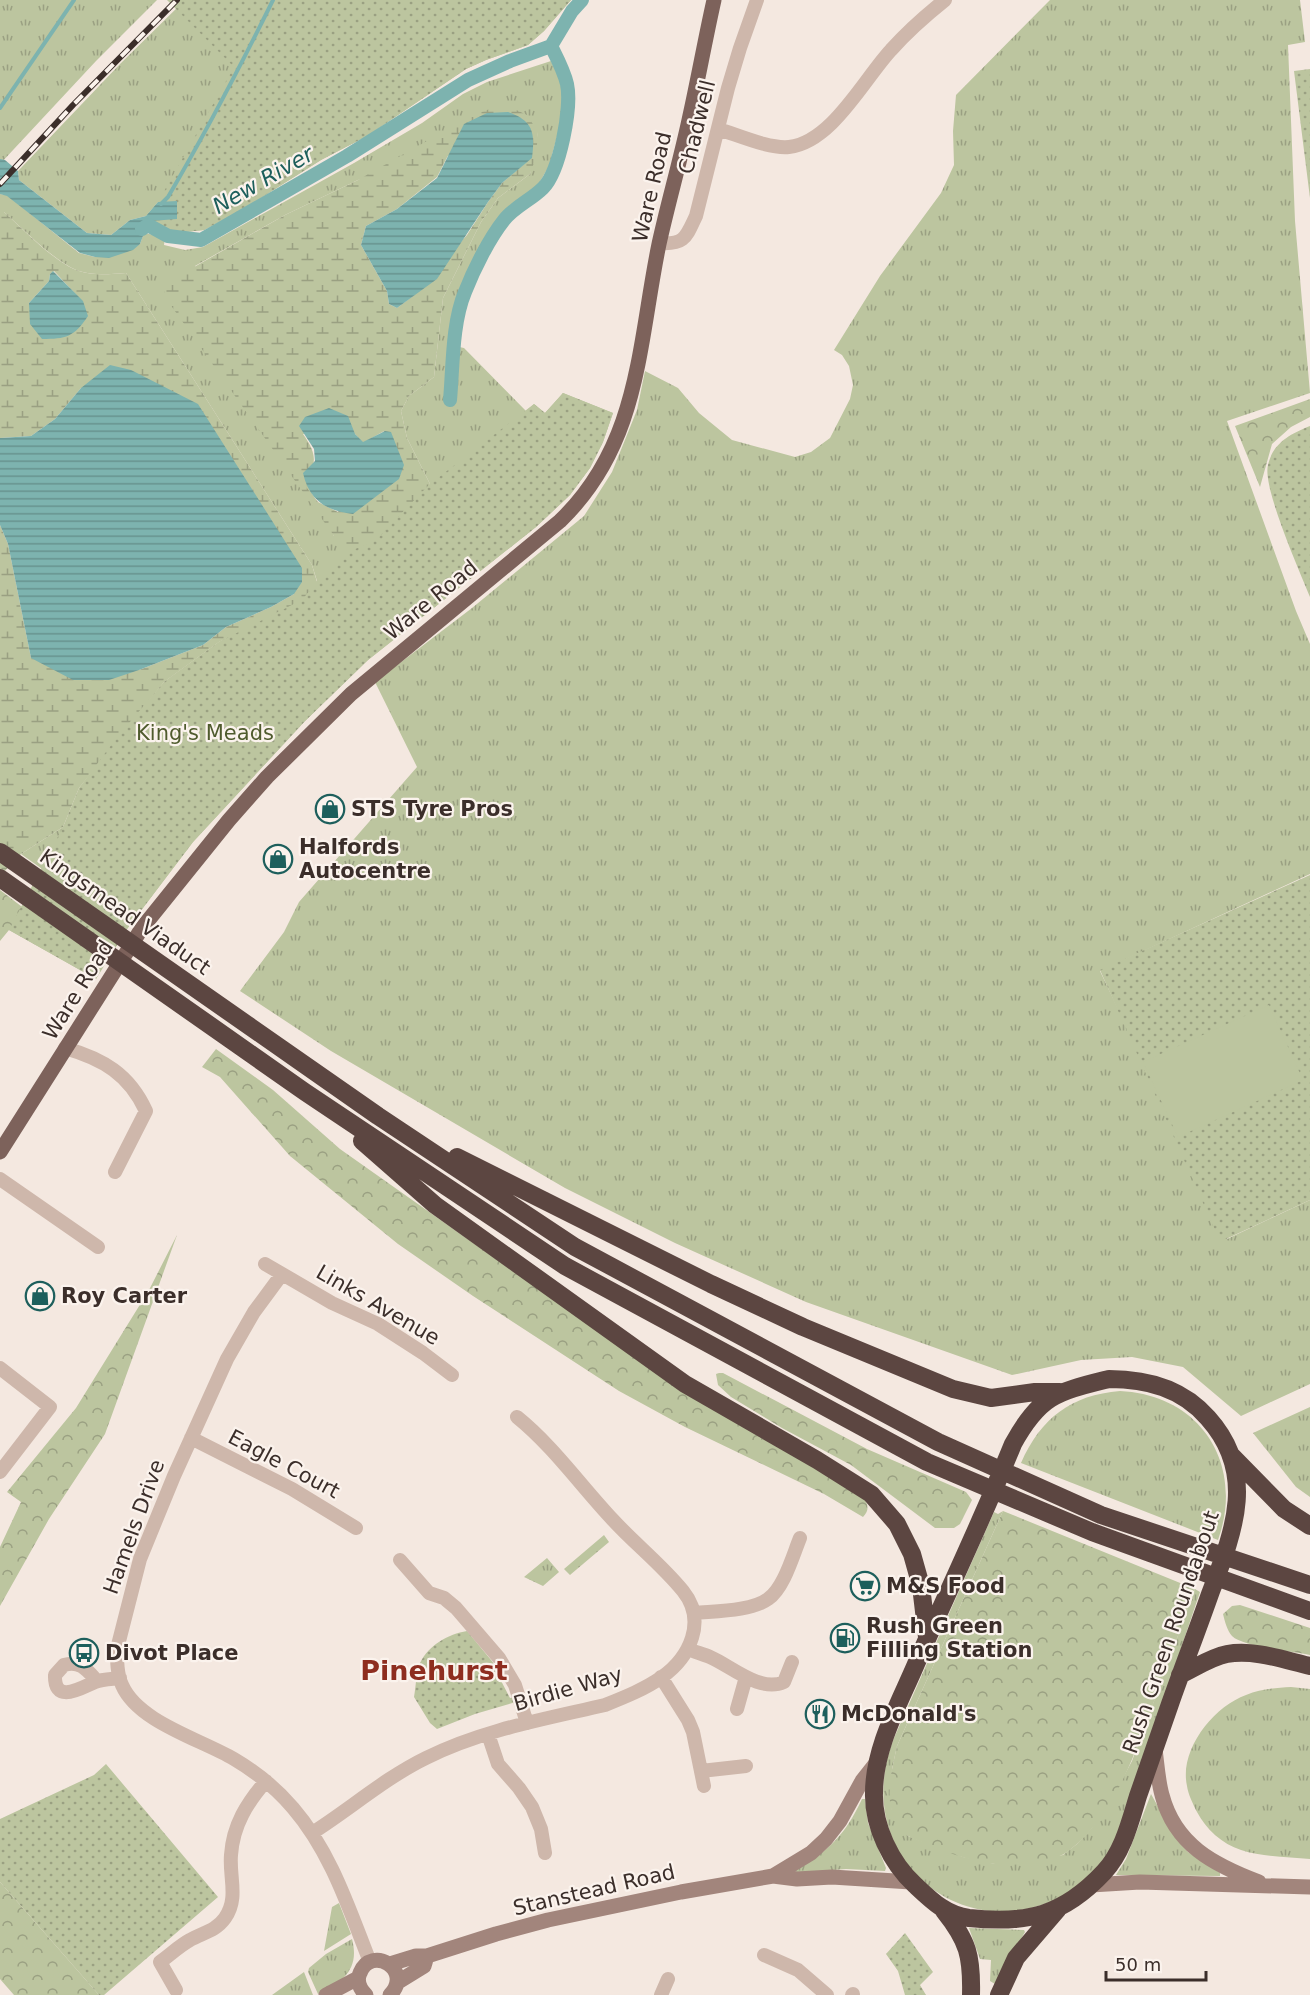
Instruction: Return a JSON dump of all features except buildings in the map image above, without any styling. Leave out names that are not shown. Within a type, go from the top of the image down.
[{"type":"highway","name":"Kingsmead Viaduct","points":[[0,852],[378,1116]]},
{"type":"highway","name":"Kingsmead Viaduct","points":[[0,878],[305,1092]]},
{"type":"highway","points":[[305,1092],[565,1266],[927,1462],[1092,1532],[1310,1611]]},
{"type":"highway","points":[[305,1092],[435,1205],[676,1377],[835,1470],[871,1494],[897,1524],[912,1554],[921,1587],[927,1639]]},
{"type":"highway","points":[[378,1116],[711,1284],[803,1327],[953,1389],[991,1398],[1035,1392],[1060,1392]]},
{"type":"highway","points":[[378,1116],[575,1247],[938,1442],[1101,1515],[1310,1585]]},
{"type":"highway","name":"Rush Green Roundabout","points":[[1109,1379],[1130,1379],[1166,1388],[1200,1409],[1222,1435],[1232,1456],[1237,1483],[1237,1502],[1230,1542],[1180,1675],[1123,1840],[1106,1870],[1091,1885],[1059,1908],[1020,1920],[959,1917],[944,1911],[911,1882],[889,1851],[880,1829],[873,1794],[877,1762],[927,1639],[1012,1444],[1030,1415],[1060,1392],[1109,1379]]},
{"type":"highway","points":[[1232,1456],[1284,1509],[1310,1526]]},
{"type":"highway","points":[[1180,1675],[1228,1654],[1266,1656],[1310,1666]]},
{"type":"highway","points":[[999,1995],[1016,1958],[1059,1908]]},
{"type":"highway","points":[[944,1911],[960,1931],[967,1947],[971,1962],[971,1995]]},
{"type":"main road","name":"Ware Road","points":[[0,1152],[142,928],[198,856],[267,777],[375,672],[560,521],[595,482],[627,411],[659,243],[689,121],[714,0]]},
{"type":"main road","points":[[1155,1748],[1161,1793],[1167,1813],[1177,1830],[1209,1860],[1226,1870],[1270,1886]]},
{"type":"main road","name":"Stanstead Road","points":[[773,1876],[811,1853],[826,1839],[840,1821],[862,1780],[877,1762]]},
{"type":"main road","name":"Stanstead Road","points":[[390,1964],[416,1956],[427,1956],[548,1920],[681,1892],[773,1876],[797,1879],[832,1877],[911,1882]]},
{"type":"main road","points":[[1091,1885],[1140,1882],[1310,1887]]},
{"type":"main road","name":"Stanstead Road","points":[[394,1991],[424,1966],[427,1956]]},
{"type":"main road","points":[[366,1995],[359,1985],[358,1978],[364,1966],[370,1962],[383,1961],[395,1970],[394,1991]]},
{"type":"main road","points":[[326,1995],[358,1978]]},
{"type":"street","name":"Chadwell","points":[[659,243],[674,244],[686,236],[696,216],[740,48],[757,0]]},
{"type":"street","points":[[718,129],[775,146],[791,147],[805,142],[833,122],[890,51],[924,16],[945,0]]},
{"type":"street","points":[[65,1048],[88,1055],[108,1065],[121,1076],[140,1099],[146,1111],[115,1172]]},
{"type":"street","points":[[0,1179],[98,1246]]},
{"type":"street","name":"Links Avenue","points":[[265,1264],[332,1304],[378,1324],[452,1375]]},
{"type":"street","name":"Hamels Drive","points":[[282,1274],[254,1312],[227,1359],[149,1534],[137,1569],[117,1649],[117,1664],[120,1678],[131,1700],[145,1713],[234,1759],[266,1781],[294,1810],[312,1833],[337,1879],[370,1962]]},
{"type":"street","points":[[0,1368],[50,1407],[0,1472]]},
{"type":"street","points":[[517,1417],[540,1437],[612,1519],[683,1591],[695,1613],[693,1635],[688,1649],[710,1657],[746,1677],[777,1685],[784,1682],[792,1662]]},
{"type":"street","name":"Eagle Court","points":[[191,1438],[292,1489],[356,1528]]},
{"type":"street","points":[[695,1613],[757,1605],[769,1599],[780,1586],[800,1538]]},
{"type":"street","points":[[400,1560],[429,1593],[444,1598],[456,1608],[499,1658],[515,1685],[527,1723]]},
{"type":"street","name":"Birdie Way","points":[[312,1833],[379,1786],[425,1758],[488,1734],[605,1705],[648,1686],[661,1677],[688,1649]]},
{"type":"street","points":[[661,1677],[693,1732],[704,1786]]},
{"type":"street","points":[[737,1709],[746,1677]]},
{"type":"street","points":[[97,1681],[120,1678]]},
{"type":"street","points":[[488,1734],[498,1764],[532,1807],[541,1829],[545,1852]]},
{"type":"street","points":[[701,1771],[746,1766]]},
{"type":"street","points":[[176,1990],[160,1962],[189,1940],[220,1924],[229,1911],[233,1894],[231,1856],[237,1824],[252,1797],[266,1781]]},
{"type":"street","points":[[764,1955],[798,1970],[827,1995]]},
{"type":"street","points":[[661,1995],[668,1979]]},
{"type":"green space","points":[[0,0],[157,0],[96,61],[0,164]]},
{"type":"green space","points":[[167,0],[571,0],[544,31],[528,45],[466,69],[367,136],[321,160],[245,208],[204,230],[185,232],[165,231],[149,222],[146,216],[158,202],[234,67]]},
{"type":"green space","points":[[185,0],[571,0],[544,31],[528,45],[466,69],[367,136],[321,160],[245,208],[204,230],[165,232],[158,225],[158,202],[146,216],[130,220],[111,235],[87,233],[19,180],[18,171]]},
{"type":"green space","points":[[1050,0],[1300,0],[1305,42],[1288,45],[1295,221],[1310,393],[1227,421],[1310,644],[1310,874],[1100,971],[1227,1239],[1310,1200],[1310,1384],[1241,1416],[1183,1367],[1132,1357],[1081,1360],[1012,1375],[806,1302],[675,1243],[565,1188],[331,1051],[240,991],[284,932],[299,902],[417,767],[375,682],[472,608],[584,516],[612,472],[637,410],[645,371],[678,388],[699,413],[732,440],[795,457],[811,452],[830,438],[850,399],[853,385],[849,366],[842,355],[834,350],[880,276],[941,193],[954,165],[953,131],[956,95]]},
{"type":"green space","name":"King's Meads","points":[[551,61],[560,80],[563,99],[559,129],[549,166],[538,185],[499,217],[483,246],[455,304],[450,345],[464,348],[526,411],[534,404],[545,413],[563,393],[613,413],[603,442],[590,468],[570,495],[536,527],[368,660],[305,721],[193,842],[127,929],[21,854],[63,827],[164,682],[219,642],[317,581],[312,565],[126,273],[85,273],[60,261],[4,212],[0,212],[0,194],[7,195],[79,253],[95,257],[140,244],[144,233],[165,237],[164,245],[185,250],[203,247],[354,163],[422,123],[463,94],[487,82]],"holes":[[[538,132],[530,174],[498,198],[481,222],[443,298],[434,377],[409,396],[401,411],[407,438],[430,484],[334,536],[195,266],[285,215],[358,180]]]},
{"type":"green space","points":[[1310,69],[1310,198],[1294,71]]},
{"type":"green space","points":[[495,107],[512,108],[527,115],[538,132],[536,157],[530,174],[498,198],[481,222],[443,298],[434,377],[409,396],[401,411],[407,438],[430,484],[376,540],[353,550],[334,536],[165,297],[164,290],[168,282],[285,215],[358,180],[471,116]],"holes":[[[464,124],[531,158],[502,183],[467,235],[413,296],[397,308],[389,304],[387,291],[361,245],[366,226],[397,209],[437,177]],[[384,431],[338,512],[318,502],[306,487],[314,460],[311,448],[303,434],[355,434],[363,443]]]},
{"type":"green space","points":[[0,212],[4,212],[40,245],[70,267],[90,274],[126,273],[312,565],[317,582],[302,600],[219,642],[164,682],[79,788],[63,827],[21,854],[0,876],[0,525],[8,544],[31,658],[139,670],[203,645],[226,627],[294,594],[81,388],[55,419],[31,436],[0,438]],"holes":[[[54,271],[82,301],[29,303],[49,281],[50,274]]]},
{"type":"green space","name":"King's Meads","points":[[563,393],[613,413],[603,442],[590,468],[570,495],[536,527],[368,660],[305,721],[193,842],[127,929],[96,979],[9,930],[63,827],[79,788],[118,736],[164,682],[219,642],[302,600],[317,582],[353,550],[376,540],[430,484],[534,404],[545,413]]},
{"type":"green space","points":[[1310,399],[1310,417],[1291,427],[1272,444],[1260,487],[1235,426]]},
{"type":"green space","points":[[1310,426],[1310,597],[1276,510],[1268,476],[1268,465],[1270,457],[1283,440]]},
{"type":"green space","points":[[1310,875],[1310,1200],[1226,1239],[1219,1239],[1100,970]]},
{"type":"green space","points":[[0,890],[102,968],[96,979],[9,930],[0,941]]},
{"type":"green space","points":[[1269,1005],[1303,1080],[1178,1137],[1143,1062]]},
{"type":"green space","points":[[216,1049],[273,1090],[340,1149],[609,1339],[863,1496],[868,1507],[867,1512],[863,1517],[824,1494],[685,1427],[619,1391],[398,1244],[290,1156],[220,1077],[202,1067]]},
{"type":"green space","points":[[177,1235],[105,1434],[49,1519],[0,1606],[0,1547],[21,1502],[7,1492],[76,1408],[149,1290]]},
{"type":"green space","points":[[723,1373],[867,1449],[966,1492],[972,1500],[960,1524],[954,1528],[935,1528],[851,1465],[782,1428],[731,1397],[718,1385],[716,1374]]},
{"type":"green space","points":[[1120,1391],[1149,1395],[1173,1405],[1194,1420],[1210,1439],[1220,1461],[1225,1485],[1225,1512],[1218,1540],[1021,1463],[1038,1433],[1060,1412],[1087,1398]]},
{"type":"green space","points":[[1310,1407],[1310,1497],[1296,1487],[1253,1433]]},
{"type":"green space","points":[[1003,1511],[897,1746],[892,1769],[891,1808],[908,1836],[963,1857],[995,1864],[1020,1863],[1063,1855],[1077,1844],[1091,1829],[1111,1800],[1132,1761],[1195,1589],[1200,1592],[1119,1832],[1103,1861],[1082,1884],[1041,1905],[1000,1911],[962,1905],[929,1886],[903,1859],[888,1824],[884,1783],[894,1738],[994,1512],[998,1514]]},
{"type":"green space","points":[[1003,1511],[1195,1589],[1134,1755],[1104,1812],[1092,1829],[1064,1854],[1038,1861],[1010,1864],[987,1863],[970,1859],[911,1837],[901,1830],[895,1821],[890,1800],[891,1778],[897,1746]]},
{"type":"green space","points":[[604,1535],[609,1542],[570,1575],[564,1569]]},
{"type":"green space","points":[[547,1558],[559,1572],[543,1586],[524,1577]]},
{"type":"green space","points":[[1240,1605],[1310,1628],[1310,1655],[1257,1646],[1232,1636],[1227,1629],[1223,1614],[1232,1606]]},
{"type":"green space","points":[[467,1631],[501,1672],[498,1675],[510,1698],[515,1697],[516,1702],[475,1714],[437,1729],[430,1723],[414,1697],[420,1663],[428,1651],[440,1641]]},
{"type":"green space","points":[[1274,1688],[1310,1689],[1310,1859],[1258,1854],[1227,1844],[1210,1830],[1201,1818],[1187,1786],[1188,1758],[1193,1745],[1201,1732],[1222,1709],[1246,1695]]},
{"type":"green space","points":[[106,1764],[218,1897],[104,1995],[99,1995],[0,1882],[0,1819],[94,1775]]},
{"type":"green space","points":[[1151,1794],[1175,1837],[1188,1852],[1220,1873],[1220,1876],[1116,1875],[1126,1859]]},
{"type":"green space","points":[[862,1799],[865,1799],[868,1823],[886,1868],[885,1871],[846,1869],[797,1873],[795,1870],[818,1856],[843,1832]]},
{"type":"green space","points":[[0,1882],[99,1995],[14,1995],[0,1979]]},
{"type":"green space","points":[[339,1903],[351,1934],[324,1951],[332,1907]]},
{"type":"green space","points":[[969,1928],[1024,1930],[1025,1932],[995,1984],[990,1981],[991,1960],[980,1959]]},
{"type":"green space","points":[[905,1933],[933,1972],[920,1985],[926,1995],[905,1995],[898,1971],[886,1954]]},
{"type":"green space","points":[[352,1939],[354,1959],[347,1973],[335,1985],[318,1994],[308,1972],[309,1968],[326,1954]]},
{"type":"green space","points":[[304,1972],[313,1995],[272,1995]]},
{"type":"water","points":[[508,112],[523,119],[531,129],[532,158],[502,183],[437,279],[397,308],[389,304],[387,291],[361,245],[366,226],[397,209],[437,178],[464,124],[487,113]]},
{"type":"water","points":[[0,159],[5,160],[18,171],[19,180],[87,233],[111,235],[130,220],[146,216],[158,202],[177,201],[177,219],[151,221],[158,225],[156,231],[146,228],[140,244],[133,250],[109,258],[80,253],[7,196],[0,194]]},
{"type":"water","points":[[53,271],[83,301],[88,316],[74,333],[63,337],[42,339],[30,324],[29,303],[49,281]]},
{"type":"water","points":[[110,365],[131,370],[198,404],[302,568],[302,582],[294,594],[226,627],[203,645],[109,680],[73,680],[31,658],[8,544],[0,525],[0,438],[31,436],[55,419],[81,388]]},
{"type":"water","points":[[329,408],[348,416],[355,434],[363,442],[385,431],[391,432],[404,465],[399,479],[353,514],[335,510],[320,503],[310,490],[303,473],[315,461],[314,449],[299,426],[305,417]]},
{"type":"waterway","points":[[0,108],[74,0]]},
{"type":"waterway","points":[[161,204],[168,197],[209,124],[273,0]]},
{"type":"waterway","name":"New River","points":[[142,229],[148,225],[168,236],[201,240],[347,156],[468,80],[551,46],[572,11],[582,0]]},
{"type":"waterway","name":"New River","points":[[450,400],[454,345],[465,292],[487,245],[498,228],[513,211],[543,188],[555,168],[559,154],[566,123],[568,94],[564,74],[551,46]]},
{"type":"railway","points":[[0,184],[73,105],[177,0]]},
{"type":"place","name":"STS Tyre Pros","points":[[330,809]]},
{"type":"place","name":"Halfords Autocentre","points":[[278,859]]},
{"type":"place","name":"Roy Carter","points":[[40,1296]]},
{"type":"place","name":"M&S Food","points":[[865,1586]]},
{"type":"place","name":"Rush Green Filling Station","points":[[845,1638]]},
{"type":"place","name":"Divot Place","points":[[84,1653]]},
{"type":"place","name":"McDonald's","points":[[820,1714]]},
{"type":"district","name":"Pinehurst","points":[[434,1670]]}]
